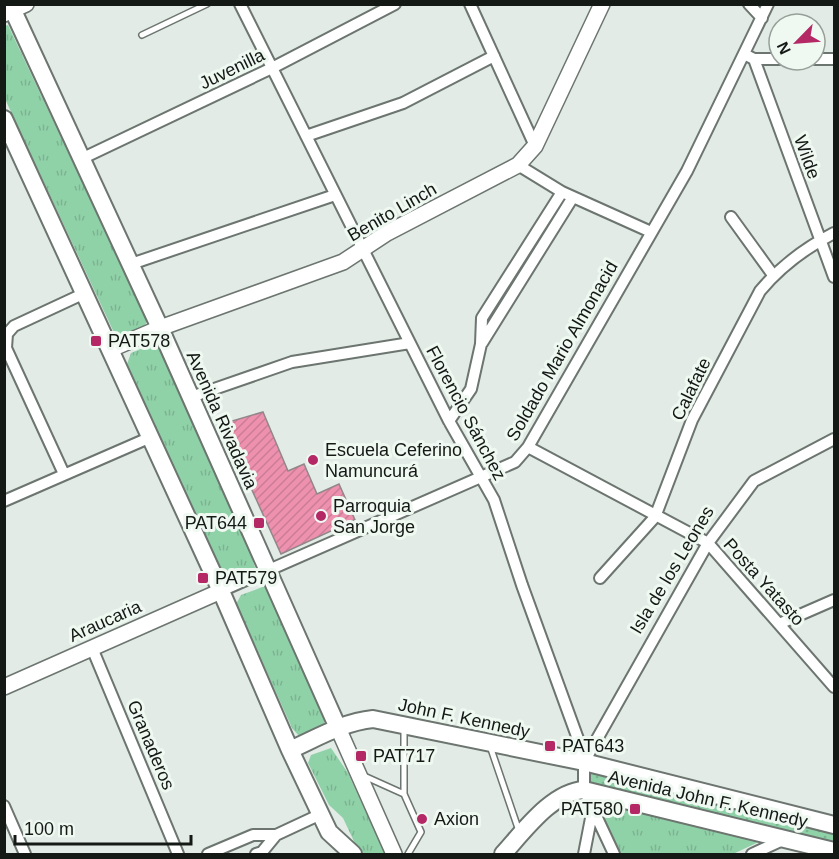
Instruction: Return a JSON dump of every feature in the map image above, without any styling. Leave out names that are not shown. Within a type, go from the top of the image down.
[{"type":"main road","name":"Avenida Rivadavia","points":[[14,8],[160,328],[338,728]]},
{"type":"main road","points":[[5,121],[222,591],[290,750],[329,832],[353,855]]},
{"type":"main road","name":"John F. Kennedy","points":[[338,728],[359,720],[373,719],[584,762]]},
{"type":"main road","points":[[290,750],[338,728]]},
{"type":"main road","name":"Avenida John F. Kennedy","points":[[584,762],[834,825]]},
{"type":"main road","points":[[503,855],[555,802],[578,790]]},
{"type":"main road","name":"Avenida John F. Kennedy","points":[[578,790],[788,837],[834,851]]},
{"type":"street","name":"Florencio Sánchez","points":[[240,4],[449,421],[494,500],[578,739],[584,762],[578,790],[593,808],[614,855]]},
{"type":"street","name":"Juvenilla","points":[[81,159],[272,68],[395,4]]},
{"type":"street","points":[[470,4],[535,146]]},
{"type":"street","name":"Benito Linch","points":[[111,349],[160,328],[343,262],[387,233],[518,165],[535,146],[603,4]]},
{"type":"street","points":[[749,4],[762,18]]},
{"type":"street","name":"Soldado Mario Almonacid","points":[[222,591],[515,462],[528,447],[687,171],[768,4]]},
{"type":"street","points":[[744,54],[754,59],[767,59]]},
{"type":"street","points":[[306,136],[403,103],[494,57]]},
{"type":"street","name":"Wilde","points":[[754,59],[834,277]]},
{"type":"street","points":[[518,165],[562,192],[651,232]]},
{"type":"street","points":[[449,421],[471,390],[482,344],[482,318],[562,192]]},
{"type":"street","points":[[131,264],[335,195]]},
{"type":"street","points":[[482,344],[573,197]]},
{"type":"street","points":[[730,217],[773,275]]},
{"type":"street","name":"Calafate","points":[[600,578],[656,517],[692,420],[760,291],[773,275],[834,233]]},
{"type":"street","points":[[64,474],[6,348],[7,334],[14,326],[85,293]]},
{"type":"street","points":[[190,397],[292,362],[410,343]]},
{"type":"street","points":[[4,501],[151,437]]},
{"type":"street","name":"Isla de los Leones","points":[[584,762],[708,543],[754,481],[834,439]]},
{"type":"street","name":"Posta Yatasto","points":[[528,447],[708,543],[834,687]]},
{"type":"street","name":"Araucaria","points":[[4,687],[222,591]]},
{"type":"street","points":[[779,624],[834,600]]},
{"type":"street","name":"Granaderos","points":[[92,648],[178,855]]},
{"type":"street","name":"Avenida Rivadavia","points":[[338,728],[394,855]]},
{"type":"street","points":[[4,806],[25,855]]},
{"type":"street","points":[[584,855],[593,808]]},
{"type":"street","points":[[208,855],[254,835],[276,835],[321,814]]},
{"type":"street","points":[[329,832],[339,855]]},
{"type":"street","points":[[256,855],[262,852],[276,835]]},
{"type":"street","points":[[752,855],[788,837]]},
{"type":"lane","points":[[142,35],[207,4]]},
{"type":"lane","points":[[404,726],[405,794],[421,832],[408,855]]},
{"type":"lane","points":[[489,743],[520,836]]},
{"type":"lane","points":[[358,774],[405,794]]},
{"type":"green space","points":[[8,25],[147,320],[144,329],[117,339],[5,99],[4,26]]},
{"type":"green space","points":[[155,343],[160,348],[251,554],[256,571],[233,586],[225,581],[127,364],[131,353]]},
{"type":"green space","points":[[265,586],[271,591],[325,717],[324,726],[299,736],[292,728],[236,604],[241,595]]},
{"type":"green space","points":[[331,748],[348,773],[385,854],[360,854],[343,818],[329,805],[308,763],[311,755]]},
{"type":"green space","points":[[584,762],[834,825],[834,851],[584,790]]},
{"type":"green space","points":[[595,800],[765,839],[733,854],[621,854]]},
{"type":"building","points":[[263,412],[288,471],[304,464],[317,494],[339,484],[355,520],[281,554],[222,424]]},
{"type":"place","name":"PAT578","points":[[96,341]]},
{"type":"place","name":"Escuela Ceferino Namuncurá","points":[[313,460]]},
{"type":"place","name":"Parroquia San Jorge","points":[[321,516]]},
{"type":"place","name":"PAT644","points":[[259,523]]},
{"type":"place","name":"PAT579","points":[[203,578]]},
{"type":"place","name":"PAT643","points":[[550,746]]},
{"type":"place","name":"PAT717","points":[[361,756]]},
{"type":"place","name":"PAT580","points":[[635,809]]},
{"type":"place","name":"Axion","points":[[422,819]]}]
